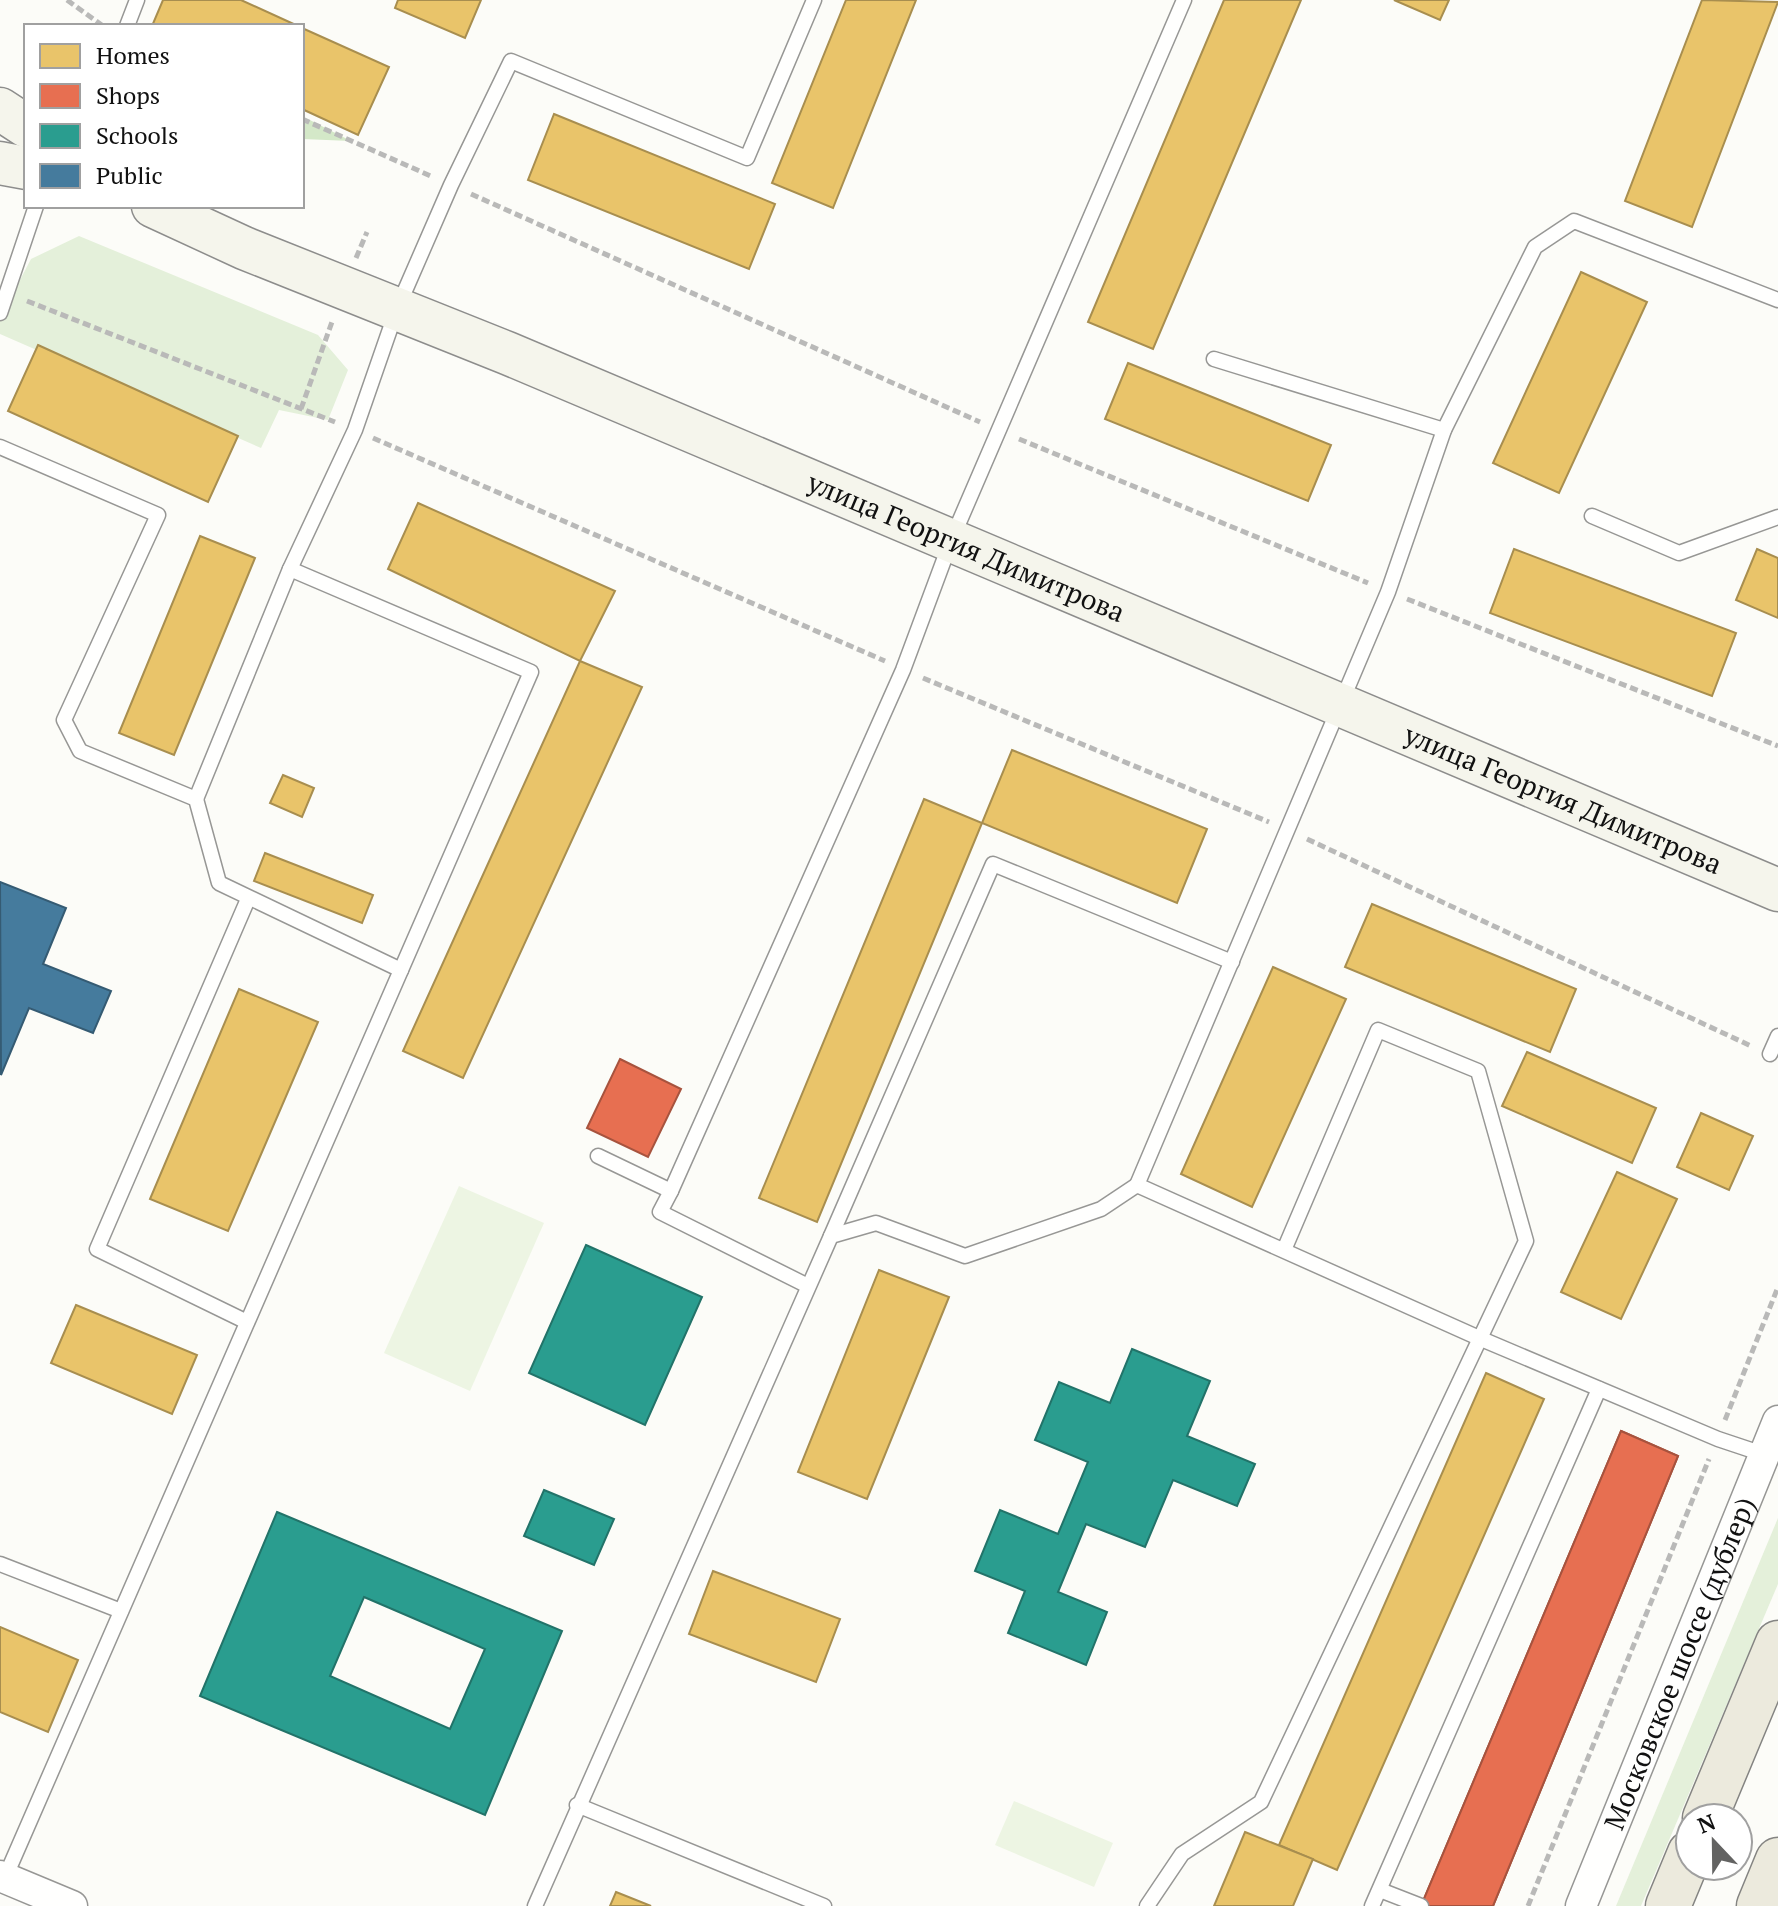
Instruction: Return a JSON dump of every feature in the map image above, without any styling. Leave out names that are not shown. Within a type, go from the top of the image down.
[{"type":"main road","points":[[0,109],[24,125]]},
{"type":"main road","points":[[0,163],[24,168]]},
{"type":"main road","name":"улица Георгия Димитрова","points":[[157,208],[244,248],[397,309],[1778,890]]},
{"type":"main road","points":[[1712,1802],[1778,1643]]},
{"type":"main road","points":[[1759,1906],[1778,1860]]},
{"type":"main road","points":[[1668,1906],[1678,1882]]},
{"type":"street","name":"Московское шоссе (дублер)","points":[[1581,1906],[1778,1421]]},
{"type":"street","points":[[2,1881],[72,1906]]},
{"type":"lane","points":[[128,24],[137,0]]},
{"type":"lane","points":[[401,970],[219,883],[196,799],[290,569],[355,430],[397,309],[451,185],[511,61],[747,158],[814,0]]},
{"type":"lane","points":[[808,1286],[660,1212],[903,670],[951,541],[1184,0]]},
{"type":"lane","points":[[0,313],[35,208]]},
{"type":"lane","points":[[831,1236],[876,1223],[965,1256],[1101,1209],[1137,1185],[1337,704],[1388,592],[1444,430],[1535,247],[1574,221],[1778,300]]},
{"type":"lane","points":[[1214,359],[1444,430]]},
{"type":"lane","points":[[0,447],[158,515],[64,720],[80,751],[196,799]]},
{"type":"lane","points":[[1592,516],[1679,553],[1778,517]]},
{"type":"lane","points":[[2,1881],[531,672],[290,569]]},
{"type":"lane","points":[[535,1906],[993,864],[1232,962]]},
{"type":"lane","points":[[247,1322],[97,1249],[248,899]]},
{"type":"lane","points":[[1147,1906],[1182,1854],[1261,1802],[1526,1241],[1478,1071],[1378,1030],[1284,1250]]},
{"type":"lane","points":[[1770,1054],[1778,1036]]},
{"type":"lane","points":[[598,1156],[671,1191]]},
{"type":"lane","points":[[1137,1185],[1479,1338],[1718,1439],[1763,1454]]},
{"type":"lane","points":[[1372,1906],[1599,1389]]},
{"type":"lane","points":[[0,1564],[121,1611]]},
{"type":"lane","points":[[577,1805],[824,1906]]},
{"type":"lane","points":[[1380,1890],[1421,1906]]},
{"type":"path","points":[[67,0],[100,24]]},
{"type":"path","points":[[304,120],[1000,432],[1388,592],[1778,746]]},
{"type":"path","points":[[1528,1906],[1778,1287]]},
{"type":"green space","points":[[304,117],[351,141],[304,139]]},
{"type":"green space","points":[[79,236],[318,335],[348,370],[328,420],[279,410],[261,448],[0,334],[0,318],[31,259]]},
{"type":"green space","points":[[459,1186],[544,1223],[470,1391],[384,1353]]},
{"type":"green space","points":[[1778,1518],[1778,1584],[1685,1802],[1674,1802],[1674,1828],[1641,1906],[1616,1906]]},
{"type":"green space","points":[[1014,1801],[1113,1843],[1094,1887],[995,1845]]},
{"type":"building: Homes","points":[[163,0],[241,0],[294,24],[153,24]]},
{"type":"building: Homes","points":[[398,0],[481,0],[465,38],[395,8]]},
{"type":"building: Homes","points":[[846,0],[916,0],[833,208],[772,183]]},
{"type":"building: Homes","points":[[1224,0],[1301,0],[1153,349],[1088,322]]},
{"type":"building: Homes","points":[[1394,0],[1449,0],[1440,20]]},
{"type":"building: Homes","points":[[1702,0],[1778,2],[1692,227],[1625,201]]},
{"type":"building: Homes","points":[[304,29],[389,67],[358,135],[304,110]]},
{"type":"building: Homes","points":[[554,114],[775,204],[749,269],[528,180]]},
{"type":"building: Homes","points":[[1581,272],[1647,302],[1559,493],[1493,463]]},
{"type":"building: Homes","points":[[38,345],[238,436],[208,502],[8,411]]},
{"type":"building: Homes","points":[[1128,363],[1331,445],[1308,501],[1105,419]]},
{"type":"building: Homes","points":[[418,503],[615,591],[580,661],[388,569]]},
{"type":"building: Homes","points":[[200,536],[255,558],[174,755],[119,733]]},
{"type":"building: Homes","points":[[1514,549],[1736,633],[1712,696],[1490,613]]},
{"type":"building: Homes","points":[[1757,549],[1778,558],[1778,618],[1736,600]]},
{"type":"building: Homes","points":[[580,661],[642,687],[463,1078],[403,1051]]},
{"type":"building: Homes","points":[[1012,750],[1207,829],[1177,903],[982,823]]},
{"type":"building: Homes","points":[[283,775],[314,788],[302,817],[270,803]]},
{"type":"building: Homes","points":[[924,799],[982,823],[817,1222],[759,1198]]},
{"type":"building: Homes","points":[[265,853],[373,895],[362,923],[254,881]]},
{"type":"building: Homes","points":[[1372,904],[1576,989],[1550,1052],[1345,967]]},
{"type":"building: Homes","points":[[1273,967],[1346,999],[1252,1207],[1181,1174]]},
{"type":"building: Homes","points":[[239,989],[318,1022],[228,1231],[150,1199]]},
{"type":"building: Homes","points":[[1527,1052],[1656,1108],[1632,1163],[1502,1106]]},
{"type":"building: Homes","points":[[1701,1113],[1753,1136],[1729,1190],[1677,1167]]},
{"type":"building: Homes","points":[[1617,1172],[1677,1199],[1621,1319],[1561,1292]]},
{"type":"building: Homes","points":[[879,1270],[949,1297],[867,1499],[798,1472]]},
{"type":"building: Homes","points":[[76,1305],[197,1355],[172,1414],[51,1363]]},
{"type":"building: Homes","points":[[1486,1373],[1544,1399],[1337,1870],[1279,1845]]},
{"type":"building: Homes","points":[[713,1571],[840,1619],[816,1682],[689,1634]]},
{"type":"building: Homes","points":[[0,1627],[78,1660],[48,1732],[0,1712]]},
{"type":"building: Homes","points":[[1245,1832],[1313,1859],[1293,1906],[1214,1906]]},
{"type":"building: Homes","points":[[616,1892],[651,1906],[610,1906]]},
{"type":"building: Shops","points":[[620,1059],[681,1089],[648,1157],[587,1128]]},
{"type":"building: Shops","points":[[1621,1431],[1678,1456],[1493,1906],[1421,1906]]},
{"type":"building: Shops","points":[[1621,1431],[1678,1456],[1493,1906],[1421,1906]]},
{"type":"building: Schools","points":[[586,1245],[702,1297],[645,1425],[529,1373]]},
{"type":"building: Schools","points":[[1132,1349],[1210,1381],[1187,1436],[1255,1464],[1237,1506],[1173,1480],[1145,1547],[1086,1524],[1058,1592],[1107,1612],[1086,1665],[1008,1633],[1025,1591],[975,1571],[1000,1510],[1058,1534],[1088,1462],[1035,1440],[1059,1382],[1110,1403]]},
{"type":"building: Schools","points":[[544,1490],[614,1519],[594,1565],[524,1536]]},
{"type":"building: Schools","points":[[277,1512],[562,1631],[485,1815],[200,1696]],"holes":[[[364,1597],[485,1649],[450,1729],[330,1676]]]},
{"type":"building: Public","points":[[0,882],[66,908],[43,964],[111,991],[93,1033],[29,1008],[1,1075]]}]
